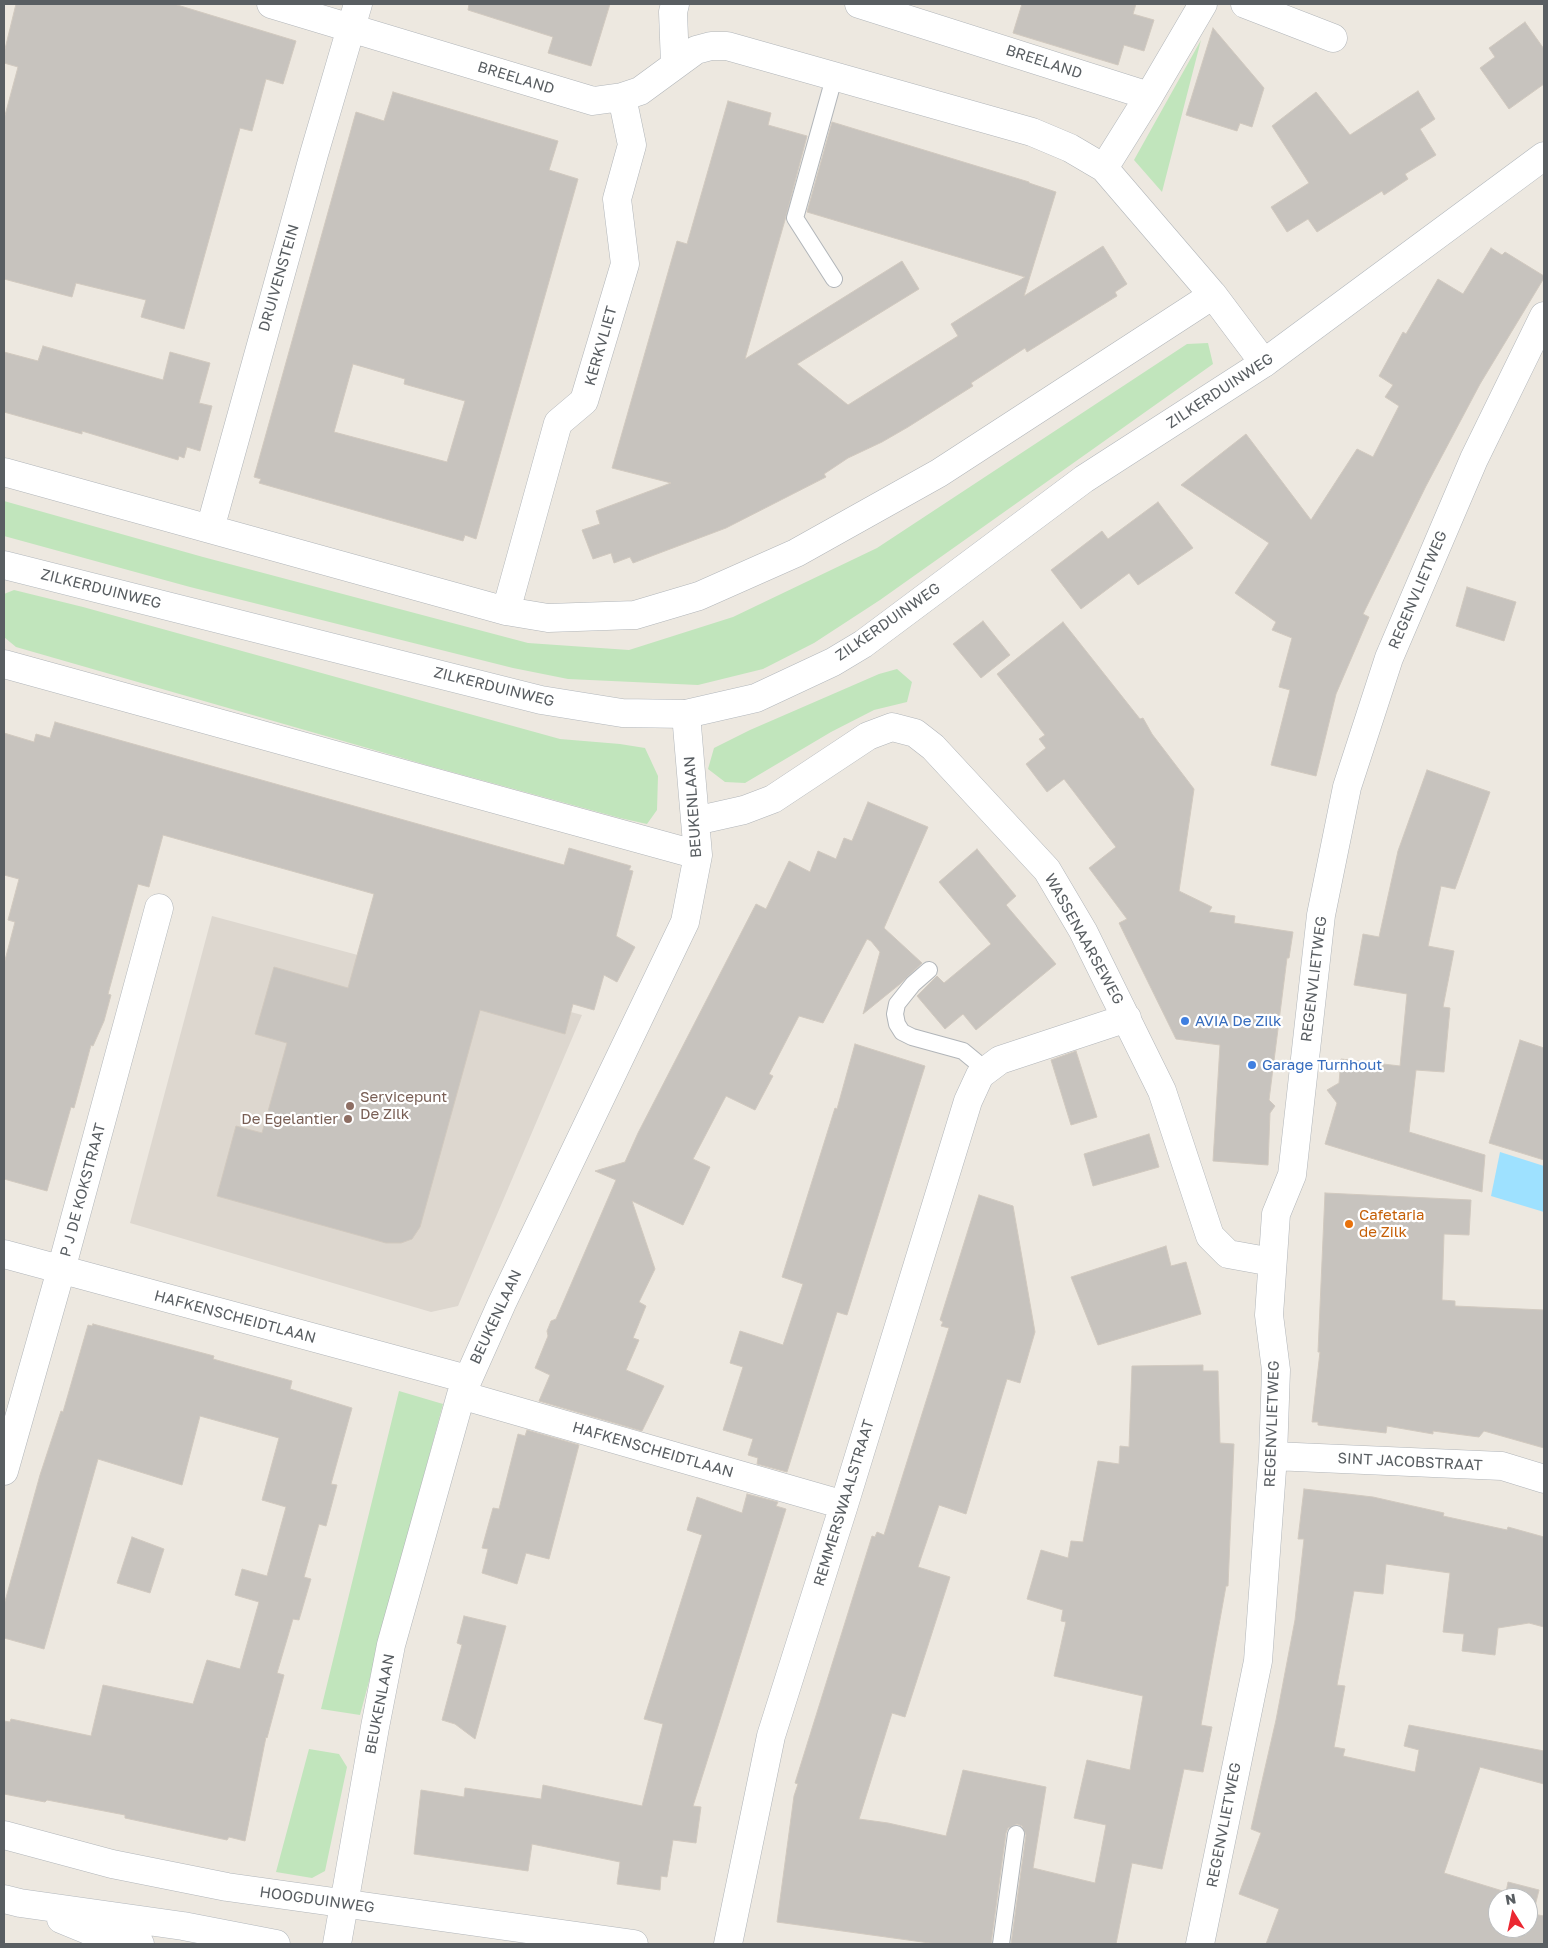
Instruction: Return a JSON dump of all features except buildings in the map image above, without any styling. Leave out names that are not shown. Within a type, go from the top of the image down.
[{"type":"street","name":"BREELAND","points":[[271,4],[354,16],[593,101],[622,97],[640,91],[696,50],[711,46],[727,46],[834,78],[1032,132],[1070,148],[1104,168],[1213,295],[1264,363]]},
{"type":"street","points":[[675,4],[673,12],[676,64]]},
{"type":"street","name":"BREELAND","points":[[859,4],[1149,96]]},
{"type":"street","points":[[1104,168],[1203,4]]},
{"type":"street","points":[[1245,4],[1333,38]]},
{"type":"street","name":"DRUIVENSTEIN","points":[[210,529],[258,350],[354,16]]},
{"type":"street","name":"KERKVLIET","points":[[506,611],[558,423],[584,401],[625,264],[617,199],[632,145],[622,97]]},
{"type":"street","name":"ZILKERDUINWEG","points":[[4,565],[541,700],[622,713],[686,714],[756,698],[856,648],[1084,479],[1264,363],[1544,156]]},
{"type":"street","points":[[4,472],[506,611],[548,618],[635,615],[699,596],[796,553],[939,474],[1213,295]]},
{"type":"street","name":"REGENVLIETWEG","points":[[1200,1944],[1258,1661],[1273,1456],[1276,1370],[1270,1315],[1276,1214],[1292,1175],[1321,914],[1346,787],[1392,650],[1474,459],[1544,316]]},
{"type":"street","points":[[4,664],[698,855]]},
{"type":"street","name":"BEUKENLAAN","points":[[337,1944],[391,1645],[464,1387],[502,1303],[685,922],[698,855],[686,714]]},
{"type":"street","name":"WASSENAARSEWEG","points":[[695,821],[744,810],[773,799],[868,736],[892,727],[916,733],[933,747],[1047,870],[1083,931],[1162,1091],[1210,1236],[1228,1254],[1272,1262]]},
{"type":"street","name":"P J DE KOKSTRAAT","points":[[4,1471],[61,1270],[159,908]]},
{"type":"street","name":"REMMERSWAALSTRAAT","points":[[728,1944],[770,1736],[844,1505],[968,1101],[980,1075],[1000,1060],[1126,1018]]},
{"type":"street","name":"HAFKENSCHEIDTLAAN","points":[[4,1254],[464,1387],[844,1505]]},
{"type":"street","name":"SINT JACOBSTRAAT","points":[[1273,1456],[1502,1466],[1544,1479]]},
{"type":"street","name":"HOOGDUINWEG","points":[[4,1835],[121,1866],[227,1887],[634,1944]]},
{"type":"street","points":[[12,1901],[100,1935],[140,1944]]},
{"type":"street","points":[[12,1901],[183,1926],[276,1944]]},
{"type":"lane","points":[[834,78],[795,218],[834,279]]},
{"type":"lane","points":[[929,970],[913,984],[897,1004],[895,1014],[897,1024],[902,1032],[912,1037],[963,1051],[986,1070]]},
{"type":"lane","points":[[1001,1944],[1016,1834]]},
{"type":"shaded area","name":"De Egelantier","points":[[212,916],[582,1015],[458,1306],[431,1312],[130,1223]]},
{"type":"green space","points":[[1201,40],[1162,192],[1134,160]]},
{"type":"green space","points":[[1208,343],[1213,364],[880,600],[814,643],[763,669],[698,685],[568,679],[513,668],[190,587],[4,536],[4,501],[203,557],[528,643],[629,650],[733,617],[877,548],[1187,344]]},
{"type":"green space","points":[[14,590],[83,607],[560,739],[645,748],[658,776],[657,810],[647,824],[620,818],[430,766],[16,647],[4,637],[4,594]]},
{"type":"green space","points":[[897,669],[912,682],[907,702],[874,710],[831,732],[745,783],[725,782],[708,769],[714,748],[750,730],[879,674]]},
{"type":"green space","points":[[399,1391],[443,1404],[360,1715],[321,1709]]},
{"type":"green space","points":[[309,1749],[339,1754],[347,1767],[325,1871],[312,1878],[276,1872]]},
{"type":"water","points":[[1500,1152],[1544,1166],[1544,1212],[1491,1196]]},
{"type":"place","name":"AVIA De Zilk","points":[[1185,1021]]},
{"type":"place","name":"Garage Turnhout","points":[[1252,1065]]},
{"type":"place","name":"Servicepunt De Zilk","points":[[350,1106]]},
{"type":"place","name":"De Egelantier","points":[[348,1119]]},
{"type":"place","name":"Cafetaria de Zilk","points":[[1349,1224]]}]
